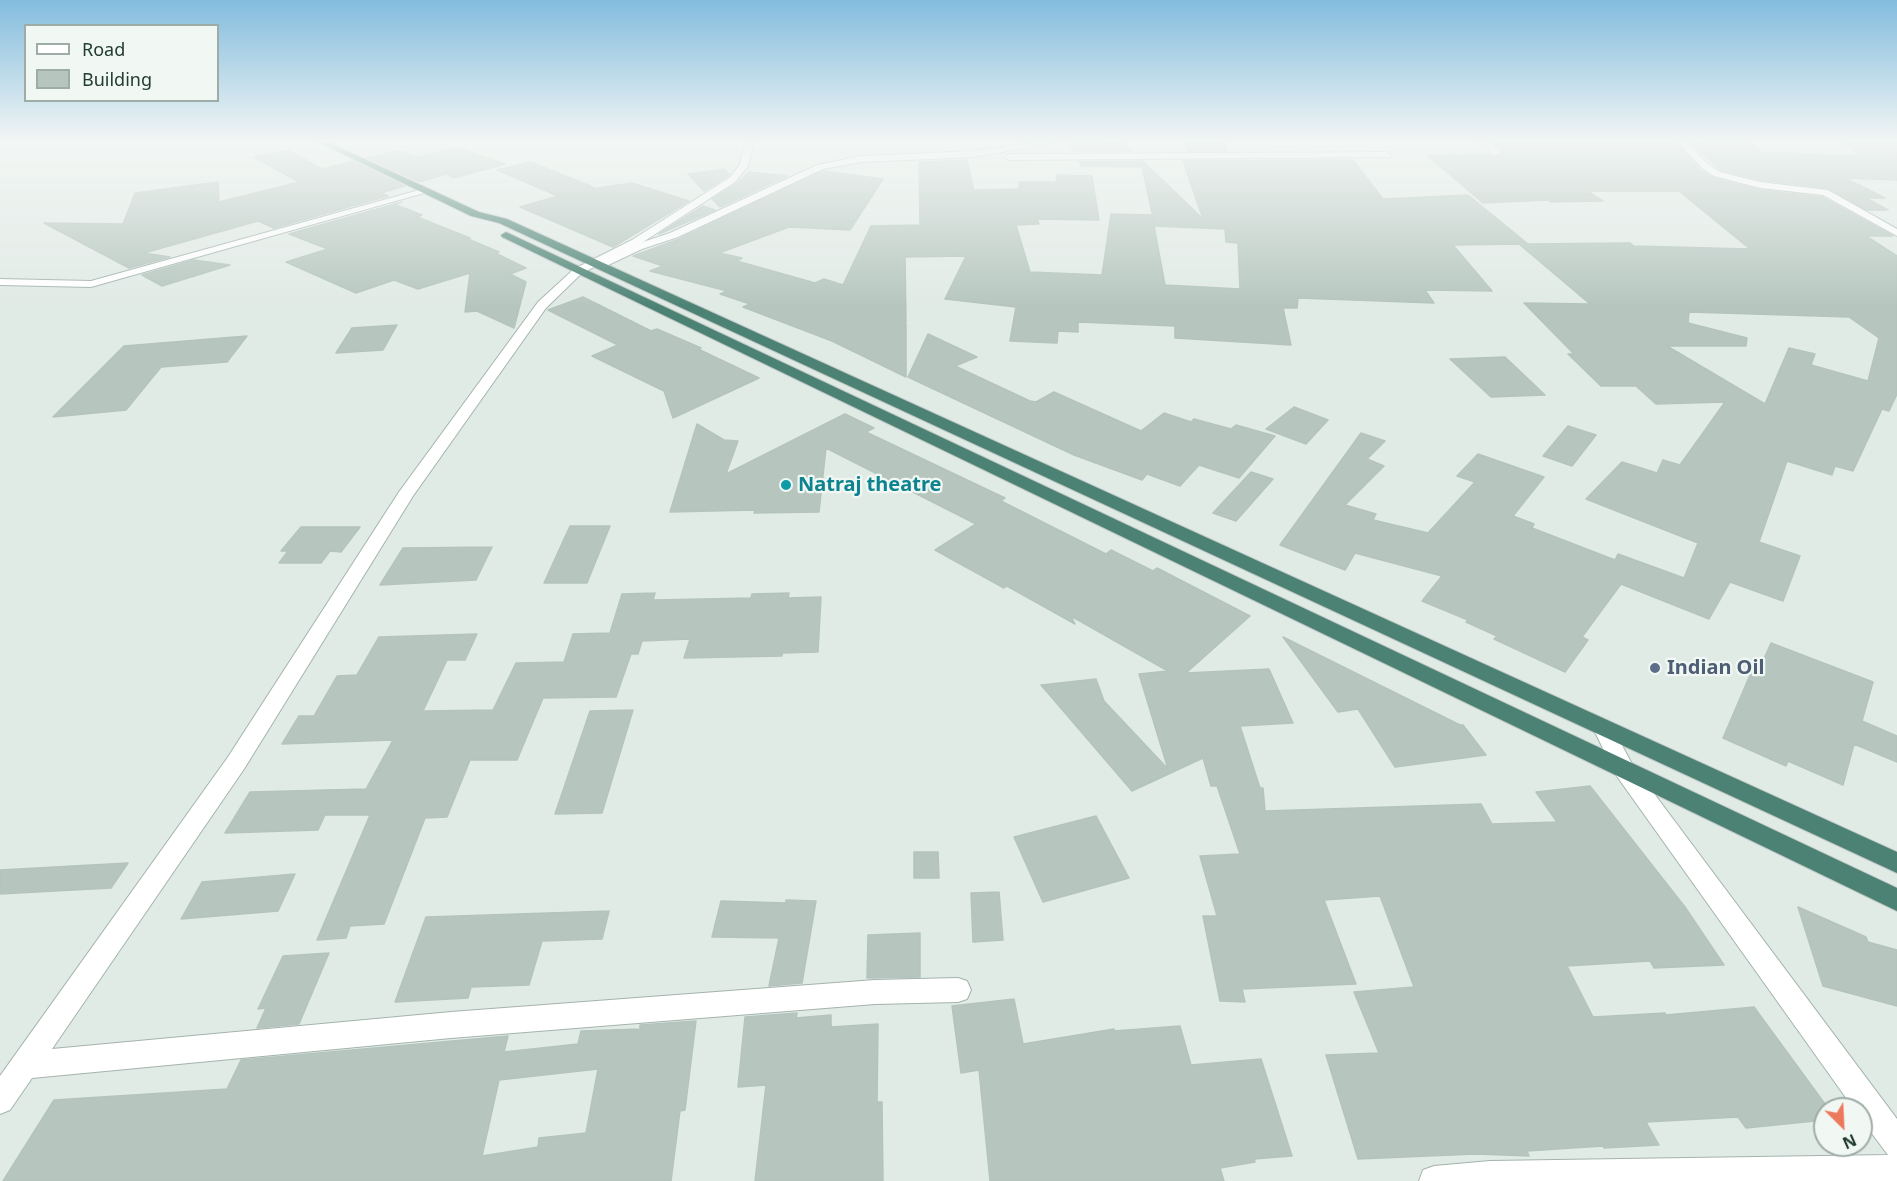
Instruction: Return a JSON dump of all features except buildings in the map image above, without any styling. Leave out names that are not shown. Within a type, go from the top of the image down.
[{"type":"highway","points":[[439,197],[475,214],[488,226],[591,267],[1897,863]]},
{"type":"highway","points":[[591,267],[1897,900]]},
{"type":"street","points":[[0,282],[92,284],[404,197]]},
{"type":"street","points":[[0,1100],[237,764],[405,495],[542,305],[591,267],[636,242],[706,197]]},
{"type":"street","points":[[591,267],[674,235],[755,197]]},
{"type":"street","points":[[1834,197],[1897,234]]},
{"type":"street","points":[[1603,728],[1624,769],[1897,1143]]},
{"type":"street","points":[[24,1065],[451,1025],[875,992],[958,990]]},
{"type":"street","points":[[1434,1181],[1490,1176],[1897,1170]]},
{"type":"place","name":"Natraj theatre","points":[[786,485]]},
{"type":"place","name":"Indian Oil","points":[[1655,668]]}]
